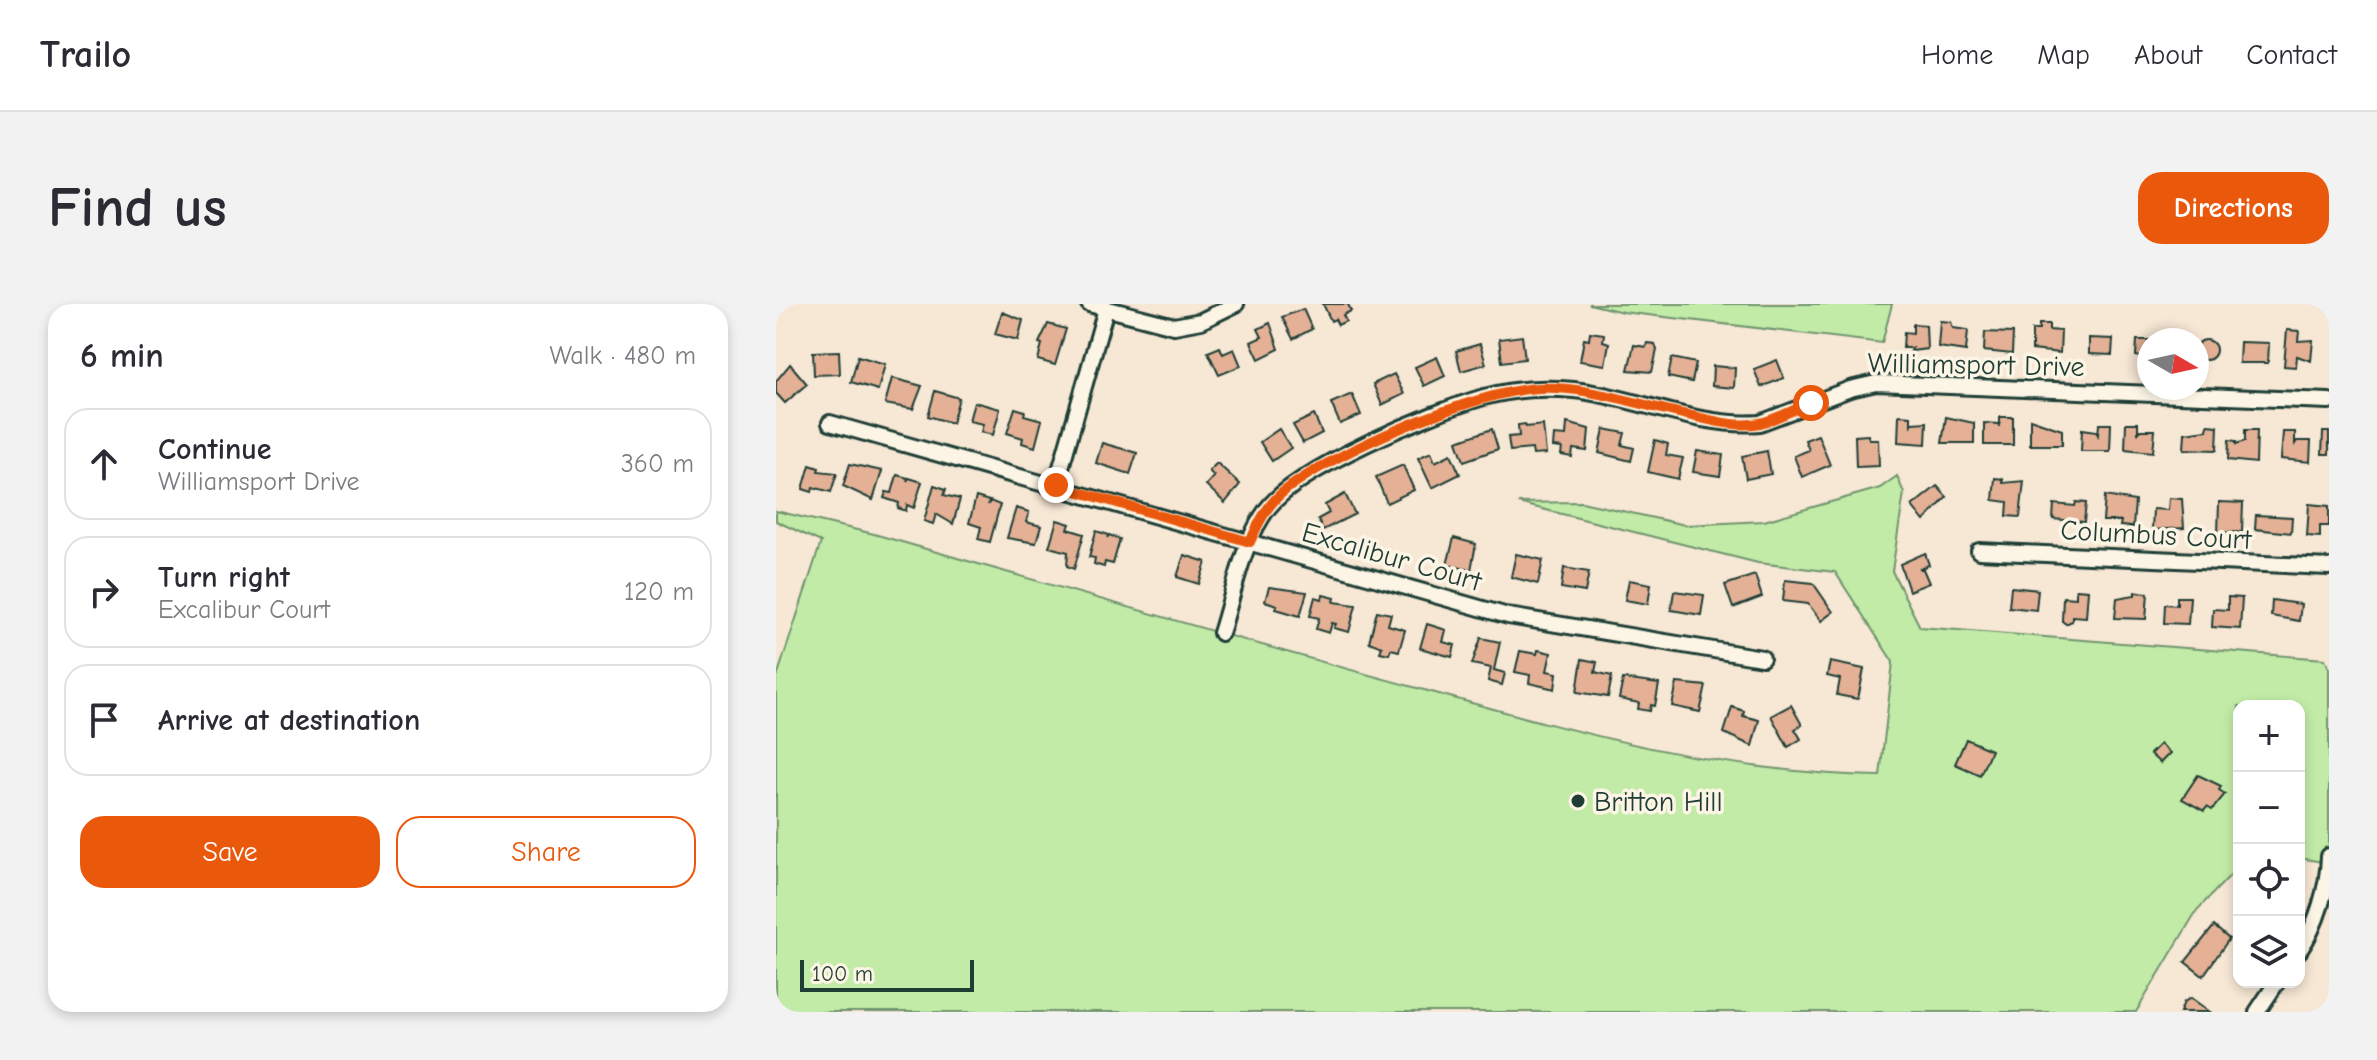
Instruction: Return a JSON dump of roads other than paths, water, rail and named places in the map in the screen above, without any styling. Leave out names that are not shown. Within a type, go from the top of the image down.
[{"type":"street","points":[[1089,304],[1174,326],[1201,321],[1236,304]]},
{"type":"street","points":[[1056,485],[1106,309]]},
{"type":"street","name":"Williamsport Drive","points":[[1221,633],[1250,542],[1258,524],[1282,493],[1318,470],[1439,413],[1505,392],[1540,388],[1577,390],[1709,420],[1744,424],[1760,423],[1850,389],[1876,383],[2329,401]]},
{"type":"street","name":"Excalibur Court","points":[[830,423],[1508,616],[1762,658]]},
{"type":"street","name":"Columbus Court","points":[[1979,551],[2329,567]]},
{"type":"street","points":[[2305,940],[2315,921],[2328,875],[2329,856]]},
{"type":"street","points":[[2257,1012],[2273,988]]},
{"type":"place","name":"Britton Hill","points":[[1578,801]]}]
